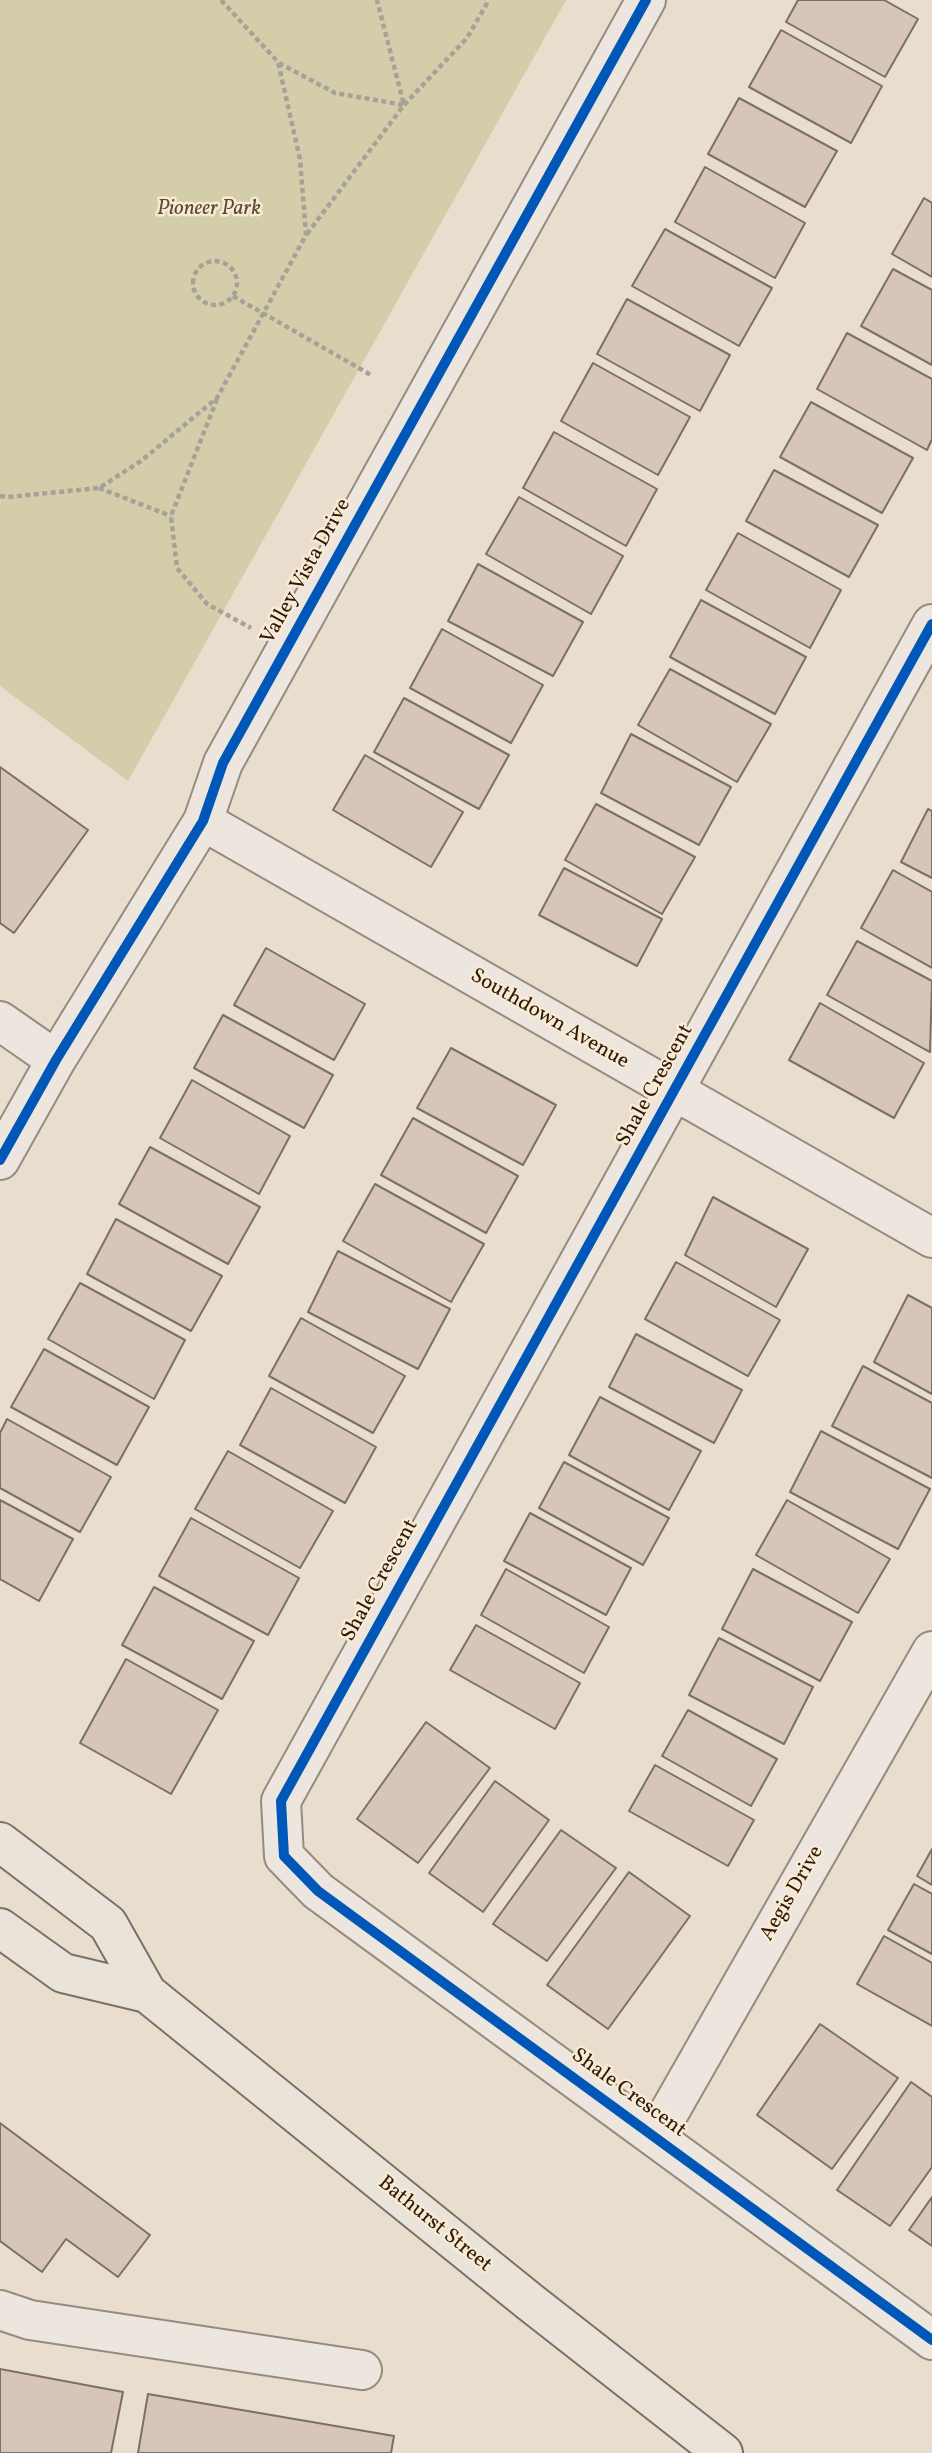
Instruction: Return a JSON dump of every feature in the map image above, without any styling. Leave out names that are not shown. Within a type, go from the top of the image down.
[{"type":"main road","name":"Bathurst Street","points":[[0,1842],[108,1924],[147,1993],[530,2302],[723,2453]]},
{"type":"main road","name":"Bathurst Street","points":[[0,1928],[63,1973],[147,1993]]},
{"type":"street","name":"Valley Vista Drive","points":[[0,1160],[56,1060],[203,821],[223,763],[646,0]]},
{"type":"street","name":"Shale Crescent","points":[[932,624],[281,1801],[285,1856],[318,1891],[932,2340]]},
{"type":"street","name":"Southdown Avenue","points":[[203,821],[932,1238]]},
{"type":"street","points":[[0,1020],[56,1060]]},
{"type":"street","name":"Aegis Drive","points":[[654,2137],[932,1651]]},
{"type":"street","points":[[0,2310],[30,2320],[362,2370]]},
{"type":"path","points":[[221,0],[278,62],[335,93],[404,105]]},
{"type":"path","points":[[377,0],[404,105]]},
{"type":"path","points":[[254,630],[207,604],[177,568],[172,516],[217,398],[306,235],[404,105],[467,38],[489,0]]},
{"type":"path","points":[[278,62],[300,159],[306,235]]},
{"type":"path","points":[[214,261],[229,266],[237,280],[233,296],[219,305],[203,301],[192,287],[197,269],[214,261]]},
{"type":"path","points":[[233,296],[371,375]]},
{"type":"path","points":[[99,488],[141,461],[217,398]]},
{"type":"path","points":[[0,496],[99,488],[172,516]]},
{"type":"green space","name":"Pioneer Park","points":[[0,0],[566,0],[128,781],[0,686]]},
{"type":"building","points":[[798,0],[884,0],[918,19],[885,77],[786,22]]},
{"type":"building","points":[[781,30],[882,86],[851,143],[749,87]]},
{"type":"building","points":[[739,98],[837,151],[805,207],[708,154]]},
{"type":"building","points":[[705,167],[805,223],[775,278],[675,222]]},
{"type":"building","points":[[924,198],[932,203],[932,277],[892,254]]},
{"type":"building","points":[[665,229],[772,288],[739,346],[632,286]]},
{"type":"building","points":[[893,269],[932,290],[932,365],[861,326]]},
{"type":"building","points":[[627,299],[730,355],[700,411],[597,354]]},
{"type":"building","points":[[847,333],[932,379],[932,439],[927,450],[817,389]]},
{"type":"building","points":[[593,363],[690,417],[658,475],[561,421]]},
{"type":"building","points":[[811,402],[913,458],[882,513],[780,457]]},
{"type":"building","points":[[554,432],[657,489],[626,546],[523,488]]},
{"type":"building","points":[[774,470],[878,525],[849,577],[746,521]]},
{"type":"building","points":[[519,497],[623,556],[591,614],[486,554]]},
{"type":"building","points":[[738,533],[841,590],[810,648],[706,590]]},
{"type":"building","points":[[478,564],[583,622],[553,676],[448,621]]},
{"type":"building","points":[[701,600],[806,657],[775,714],[670,657]]},
{"type":"building","points":[[442,629],[543,685],[511,743],[410,688]]},
{"type":"building","points":[[670,669],[771,724],[737,782],[638,725]]},
{"type":"building","points":[[404,698],[509,755],[479,809],[374,752]]},
{"type":"building","points":[[631,734],[731,787],[699,845],[601,793]]},
{"type":"building","points":[[365,755],[463,812],[431,867],[333,810]]},
{"type":"building","points":[[0,767],[88,830],[14,933],[0,923]]},
{"type":"building","points":[[596,804],[695,857],[662,914],[565,860]]},
{"type":"building","points":[[928,809],[932,811],[932,878],[901,862]]},
{"type":"building","points":[[564,868],[662,919],[637,966],[539,915]]},
{"type":"building","points":[[893,870],[932,892],[932,968],[861,928]]},
{"type":"building","points":[[857,941],[932,981],[930,1052],[827,995]]},
{"type":"building","points":[[266,948],[365,1004],[334,1060],[234,1005]]},
{"type":"building","points":[[820,1003],[924,1063],[894,1118],[789,1060]]},
{"type":"building","points":[[223,1015],[333,1075],[304,1128],[194,1068]]},
{"type":"building","points":[[451,1048],[556,1105],[523,1165],[417,1108]]},
{"type":"building","points":[[192,1080],[290,1136],[259,1194],[160,1138]]},
{"type":"building","points":[[413,1118],[518,1176],[486,1233],[381,1175]]},
{"type":"building","points":[[150,1147],[260,1207],[228,1264],[119,1204]]},
{"type":"building","points":[[375,1184],[484,1244],[451,1302],[343,1241]]},
{"type":"building","points":[[713,1197],[808,1249],[776,1307],[685,1255]]},
{"type":"building","points":[[116,1219],[222,1276],[191,1331],[87,1274]]},
{"type":"building","points":[[338,1251],[450,1309],[418,1369],[308,1312]]},
{"type":"building","points":[[676,1262],[780,1320],[748,1376],[645,1319]]},
{"type":"building","points":[[80,1283],[185,1340],[154,1399],[48,1339]]},
{"type":"building","points":[[908,1295],[932,1308],[932,1394],[874,1362]]},
{"type":"building","points":[[301,1318],[405,1376],[373,1433],[269,1376]]},
{"type":"building","points":[[636,1334],[742,1390],[714,1443],[609,1387]]},
{"type":"building","points":[[44,1349],[149,1407],[117,1465],[11,1407]]},
{"type":"building","points":[[863,1366],[932,1403],[932,1478],[832,1426]]},
{"type":"building","points":[[271,1388],[376,1447],[345,1503],[240,1445]]},
{"type":"building","points":[[600,1397],[701,1451],[669,1510],[569,1455]]},
{"type":"building","points":[[7,1419],[111,1477],[80,1532],[0,1488],[0,1433]]},
{"type":"building","points":[[821,1431],[930,1489],[898,1549],[790,1492]]},
{"type":"building","points":[[228,1451],[333,1511],[300,1568],[195,1509]]},
{"type":"building","points":[[564,1462],[669,1518],[643,1565],[539,1508]]},
{"type":"building","points":[[0,1500],[73,1539],[39,1601],[0,1579]]},
{"type":"building","points":[[787,1500],[890,1559],[858,1613],[756,1555]]},
{"type":"building","points":[[530,1513],[631,1568],[606,1615],[504,1561]]},
{"type":"building","points":[[191,1518],[299,1578],[268,1635],[159,1576]]},
{"type":"building","points":[[506,1569],[609,1627],[584,1673],[481,1615]]},
{"type":"building","points":[[753,1569],[852,1622],[820,1681],[722,1629]]},
{"type":"building","points":[[154,1587],[254,1641],[222,1699],[122,1645]]},
{"type":"building","points":[[476,1625],[580,1683],[555,1729],[450,1670]]},
{"type":"building","points":[[719,1638],[813,1687],[784,1744],[689,1695]]},
{"type":"building","points":[[126,1659],[218,1710],[171,1794],[80,1743]]},
{"type":"building","points":[[688,1710],[777,1759],[751,1806],[662,1756]]},
{"type":"building","points":[[426,1722],[490,1768],[418,1863],[357,1819]]},
{"type":"building","points":[[655,1765],[754,1820],[728,1866],[629,1811]]},
{"type":"building","points":[[495,1781],[549,1820],[483,1912],[429,1873]]},
{"type":"building","points":[[561,1830],[616,1868],[547,1961],[493,1924]]},
{"type":"building","points":[[932,1849],[932,1885],[917,1876]]},
{"type":"building","points":[[629,1872],[690,1916],[608,2029],[547,1985]]},
{"type":"building","points":[[914,1884],[932,1894],[932,1954],[888,1930]]},
{"type":"building","points":[[884,1936],[932,1963],[932,2026],[857,1984]]},
{"type":"building","points":[[820,2024],[898,2078],[832,2169],[757,2115]]},
{"type":"building","points":[[911,2082],[932,2097],[932,2167],[890,2226],[837,2190]]},
{"type":"building","points":[[0,2123],[150,2235],[118,2277],[66,2239],[42,2272],[0,2241]]},
{"type":"building","points":[[932,2197],[932,2246],[909,2230]]},
{"type":"building","points":[[0,2369],[123,2392],[111,2453],[0,2453]]},
{"type":"building","points":[[148,2394],[394,2436],[391,2453],[138,2453]]},
{"type":"cycle path","points":[[0,1160],[56,1060],[203,821],[223,763],[646,0]]},
{"type":"cycle path","points":[[932,624],[281,1801],[284,1856],[318,1891],[932,2340]]}]
